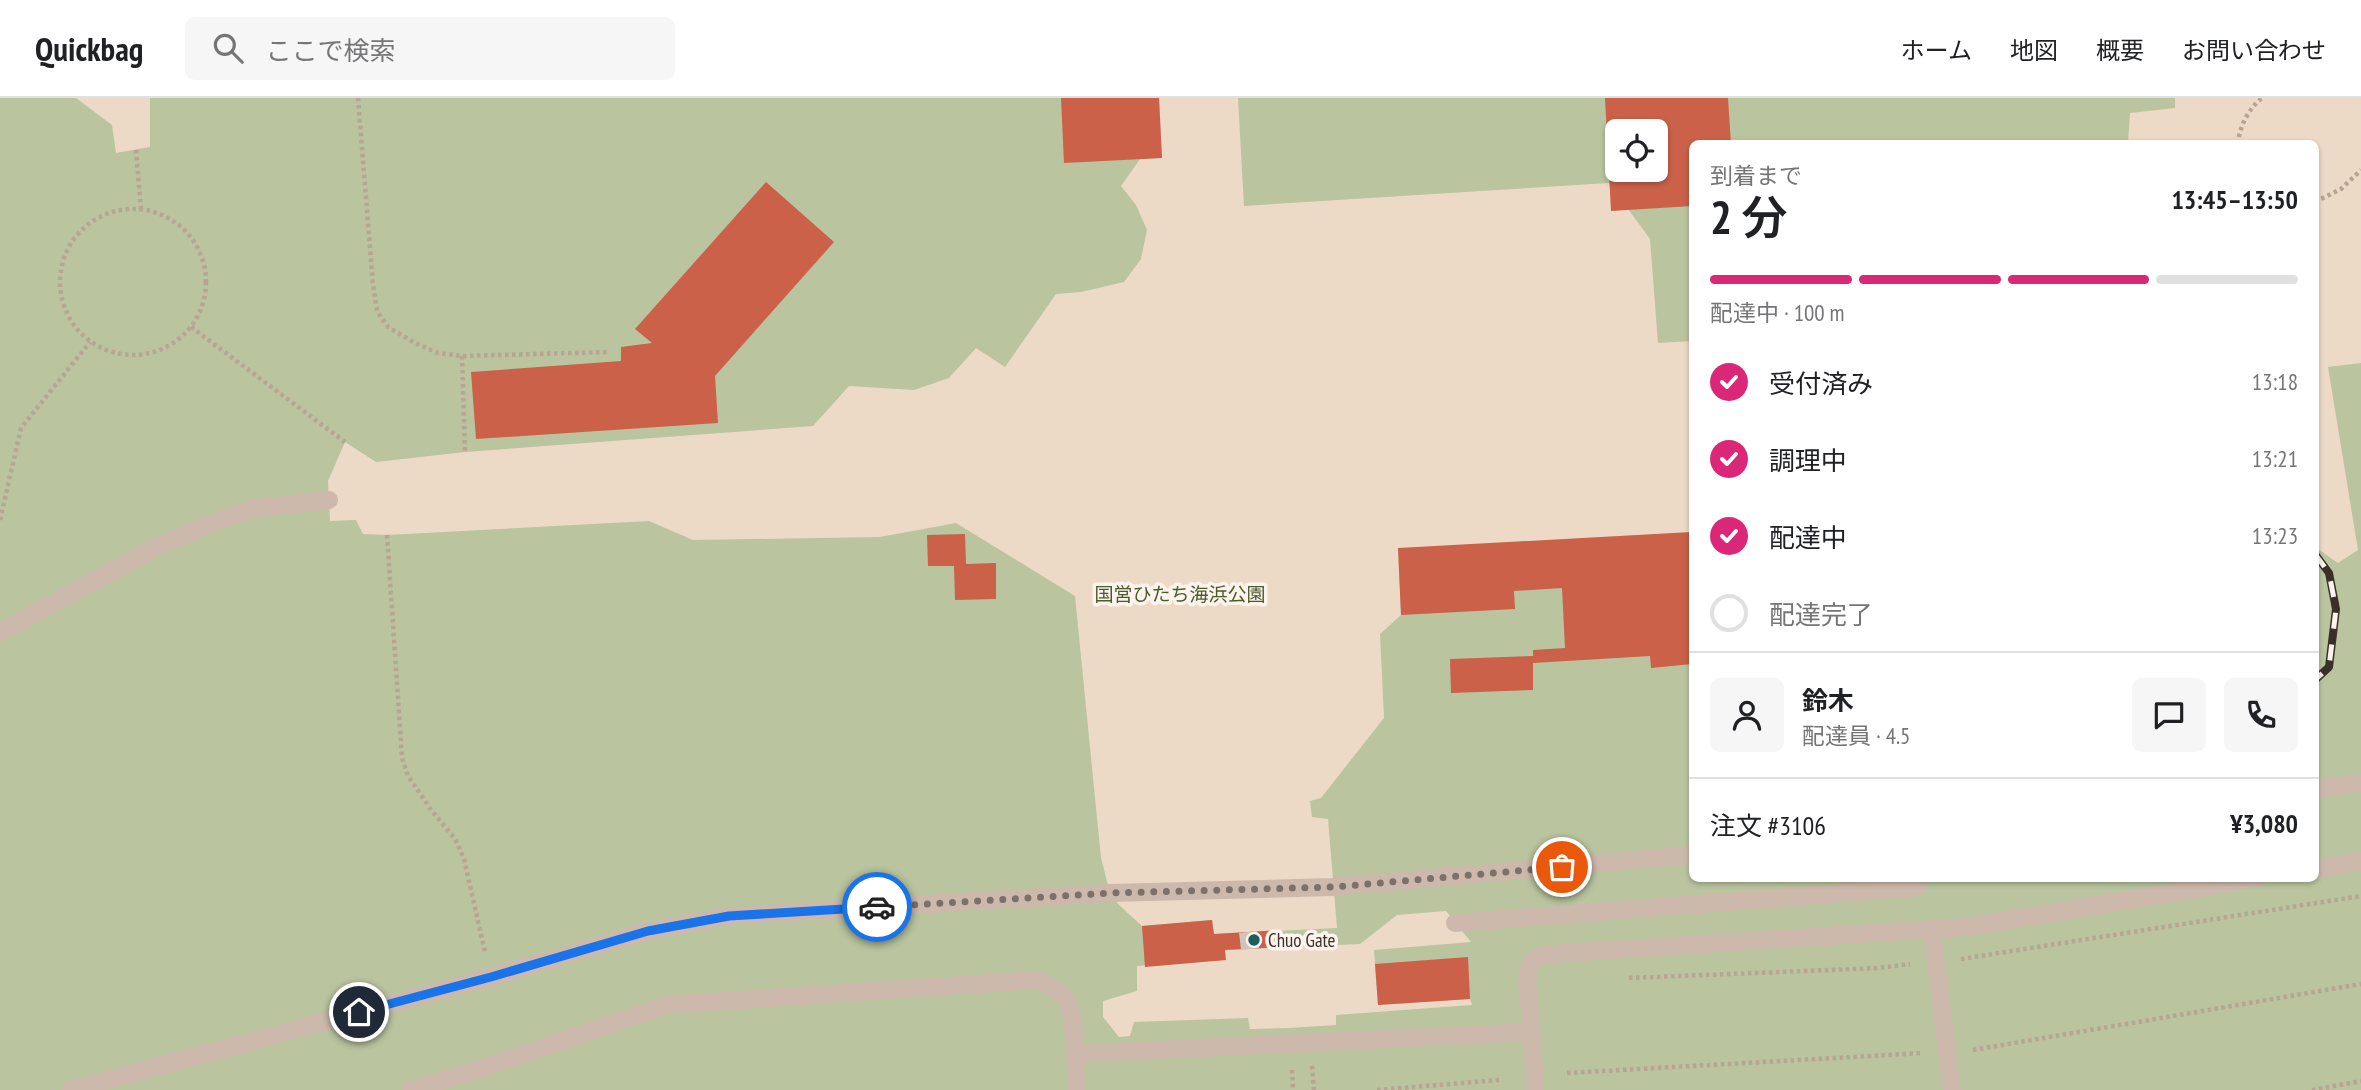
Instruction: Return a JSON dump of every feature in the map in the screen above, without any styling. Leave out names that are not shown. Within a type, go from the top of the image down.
[{"type":"street","points":[[0,632],[154,548],[209,524],[253,509],[329,500]]},
{"type":"street","points":[[2319,788],[2361,783]]},
{"type":"street","points":[[70,1090],[491,977],[648,931],[729,916],[1110,893],[1334,887],[1689,855]]},
{"type":"street","points":[[2319,868],[2361,861]]},
{"type":"street","points":[[1535,1090],[1528,982],[1530,964],[1539,956],[1966,927],[2234,882]]},
{"type":"street","points":[[1455,923],[1918,887]]},
{"type":"street","points":[[1932,930],[1952,1090]]},
{"type":"street","points":[[410,1090],[437,1086],[667,1005],[1035,979],[1054,985],[1071,1007],[1077,1090]]},
{"type":"street","points":[[1075,1054],[1532,1032]]},
{"type":"path","points":[[358,98],[373,285],[377,311],[388,327],[408,340],[438,353],[462,356],[609,352]]},
{"type":"path","points":[[2239,140],[2249,113],[2262,98]]},
{"type":"path","points":[[136,150],[141,209]]},
{"type":"path","points":[[2319,200],[2341,189],[2361,170]]},
{"type":"path","points":[[120,209],[141,209],[163,214],[181,226],[196,243],[204,264],[207,286],[202,308],[191,327],[175,342],[156,352],[134,356],[112,353],[90,342],[76,329],[65,311],[60,290],[60,267],[68,247],[81,230],[99,216],[120,209]]},
{"type":"path","points":[[191,327],[345,442]]},
{"type":"path","points":[[0,520],[21,428],[90,342]]},
{"type":"path","points":[[462,356],[465,452]]},
{"type":"path","points":[[387,535],[402,758],[408,776],[455,839],[464,859],[491,977]]},
{"type":"path","points":[[1311,1058],[1314,1090]]},
{"type":"path","points":[[1292,1059],[1293,1090]]},
{"type":"path","points":[[1377,1090],[1500,1080]]},
{"type":"path","points":[[2312,1090],[2361,1081]]},
{"type":"green space","name":"国営ひたち海浜公園","points":[[0,98],[2361,98],[2361,1090],[0,1090]]},
{"type":"shaded area","points":[[76,98],[150,98],[150,147],[116,153],[112,125]]},
{"type":"shaded area","points":[[1159,98],[1238,98],[1244,206],[1609,183],[1650,239],[1658,343],[1689,341],[1689,532],[1398,549],[1401,615],[1380,634],[1384,718],[1321,798],[1310,801],[1312,817],[1328,819],[1337,928],[1214,934],[1212,920],[1142,926],[1119,905],[1110,893],[1101,858],[1075,596],[956,523],[880,537],[693,540],[649,521],[387,535],[363,534],[356,520],[330,521],[328,481],[345,442],[376,462],[465,452],[813,426],[849,386],[914,390],[949,378],[976,348],[1005,367],[1056,294],[1081,292],[1124,282],[1141,259],[1147,230],[1136,205],[1121,186],[1140,159],[1162,158]]},
{"type":"shaded area","points":[[2175,98],[2361,98],[2361,363],[2328,367],[2358,550],[2338,563],[2319,550],[2319,140],[2128,140],[2130,113],[2175,108]]},
{"type":"shaded area","points":[[1446,911],[1471,942],[1374,950],[1378,1005],[1470,999],[1472,1005],[1336,1015],[1336,1025],[1288,1028],[1250,1029],[1248,1018],[1134,1022],[1130,1036],[1119,1037],[1103,1017],[1103,1001],[1137,991],[1137,966],[1225,960],[1225,950],[1360,944],[1397,915]]},
{"type":"building","points":[[1061,98],[1159,98],[1162,158],[1064,163]]},
{"type":"building","points":[[1605,98],[1728,98],[1731,140],[1689,140],[1689,206],[1611,211],[1609,182],[1668,182],[1668,119],[1606,119]]},
{"type":"building","points":[[766,182],[834,242],[715,376],[718,423],[476,439],[471,372],[621,361],[621,347],[652,343],[635,329]]},
{"type":"building","points":[[1689,532],[1689,664],[1651,668],[1650,656],[1533,663],[1533,690],[1451,693],[1450,659],[1533,656],[1533,650],[1565,648],[1562,588],[1514,591],[1515,609],[1401,615],[1398,548]]},
{"type":"building","points":[[965,534],[966,564],[996,563],[996,599],[955,600],[954,566],[928,566],[927,535]]},
{"type":"building","points":[[1212,920],[1214,934],[1282,930],[1283,947],[1225,950],[1226,960],[1145,967],[1142,926]]},
{"type":"building","points":[[1468,957],[1470,999],[1378,1005],[1375,964]]},
{"type":"tunnel","points":[[1248,932],[1250,949]]},
{"type":"railway","points":[[2319,559],[2329,573],[2336,609],[2329,667],[2319,676]]},
{"type":"way so far","points":[[877,907],[1110,893],[1334,887],[1562,867]]},
{"type":"place","name":"Chuo Gate","points":[[1254,940]]},
{"type":"route","points":[[359,1012],[648,931],[729,916],[877,907]]}]
